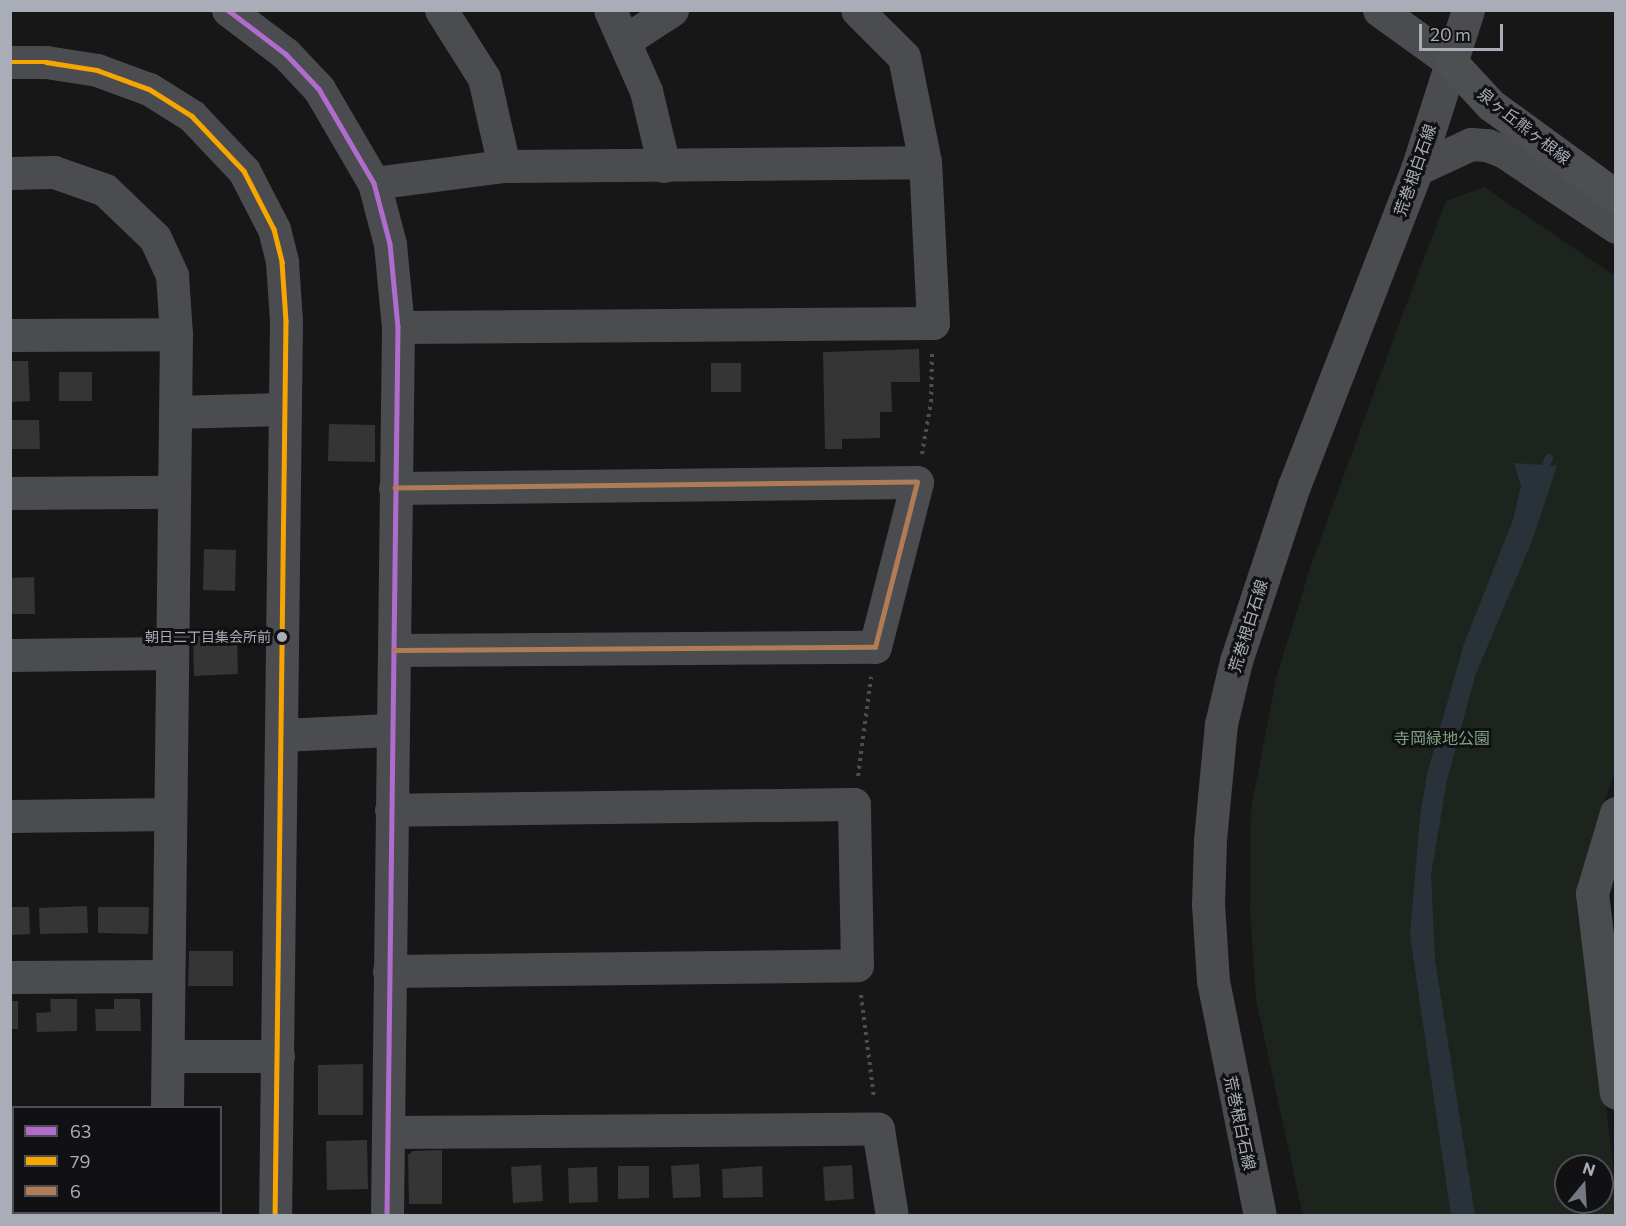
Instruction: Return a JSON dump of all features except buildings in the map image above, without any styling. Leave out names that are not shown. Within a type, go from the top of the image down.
[{"type":"main road","name":"泉ヶ丘熊ヶ根線","points":[[1451,62],[1502,87],[1616,172]]},
{"type":"main road","name":"泉ヶ丘熊ヶ根線","points":[[1451,62],[1491,105],[1616,196]]},
{"type":"street","points":[[228,10],[286,54],[319,89],[374,183],[390,244],[398,327],[394,650],[390,730],[387,1215]]},
{"type":"street","points":[[441,10],[484,78],[504,166]]},
{"type":"street","points":[[610,10],[626,40],[646,91],[664,166]]},
{"type":"street","points":[[626,40],[672,10]]},
{"type":"street","points":[[398,327],[933,323],[925,162],[904,57],[856,10]]},
{"type":"street","points":[[1379,10],[1451,62]]},
{"type":"street","name":"荒巻根白石線","points":[[1260,1215],[1213,981],[1208,904],[1216,756],[1236,661],[1290,497],[1417,169],[1468,10]]},
{"type":"street","points":[[10,62],[46,62],[97,70],[149,89],[192,116],[244,171],[274,229],[282,262],[284,409],[276,1215]]},
{"type":"street","points":[[1417,169],[1471,144],[1487,145],[1503,152],[1616,227]]},
{"type":"street","points":[[374,183],[504,166],[925,162]]},
{"type":"street","points":[[10,173],[54,172],[80,178],[105,190],[130,210],[155,238],[172,275],[176,334],[172,492],[167,1106]]},
{"type":"street","points":[[10,335],[176,334]]},
{"type":"street","points":[[175,412],[284,409]]},
{"type":"street","points":[[394,650],[875,647],[917,482],[395,488]]},
{"type":"street","points":[[10,494],[172,492]]},
{"type":"street","points":[[10,654],[172,653]]},
{"type":"street","points":[[281,735],[390,730]]},
{"type":"street","points":[[390,971],[857,965],[854,804],[391,810]]},
{"type":"street","points":[[1615,1087],[1592,893],[1616,813]]},
{"type":"street","points":[[10,816],[171,814]]},
{"type":"street","points":[[10,977],[168,976]]},
{"type":"street","points":[[169,1056],[278,1056]]},
{"type":"street","points":[[389,1132],[878,1129],[892,1215]]},
{"type":"path","points":[[917,482],[931,402],[933,323]]},
{"type":"path","points":[[854,804],[875,647]]},
{"type":"path","points":[[857,965],[878,1129]]},
{"type":"green space","name":"寺岡緑地公園","points":[[1484,187],[1615,276],[1615,772],[1602,809],[1581,894],[1611,1154],[1554,1154],[1554,1214],[1614,1214],[1614,1175],[1615,1215],[1303,1216],[1256,1000],[1250,910],[1251,809],[1276,679],[1311,565],[1446,201]]},
{"type":"shaded area","points":[[1514,463],[1557,466],[1533,538],[1475,676],[1447,780],[1431,874],[1435,960],[1475,1215],[1451,1215],[1410,935],[1420,817],[1427,774],[1464,644],[1513,520],[1521,486]]},
{"type":"waterway","points":[[1542,474],[1549,458]]},
{"type":"transit line","name":"63","points":[[228,10],[286,54],[319,89],[374,183],[390,244],[398,327],[387,1216]]},
{"type":"transit line","name":"79","points":[[10,62],[46,62],[97,70],[149,89],[192,116],[244,171],[274,229],[282,262],[286,321],[275,1216]]},
{"type":"transit line","name":"6","points":[[394,650],[875,647],[917,482],[395,488]]},
{"type":"place","name":"朝日二丁目集会所前","points":[[282,637]]}]
